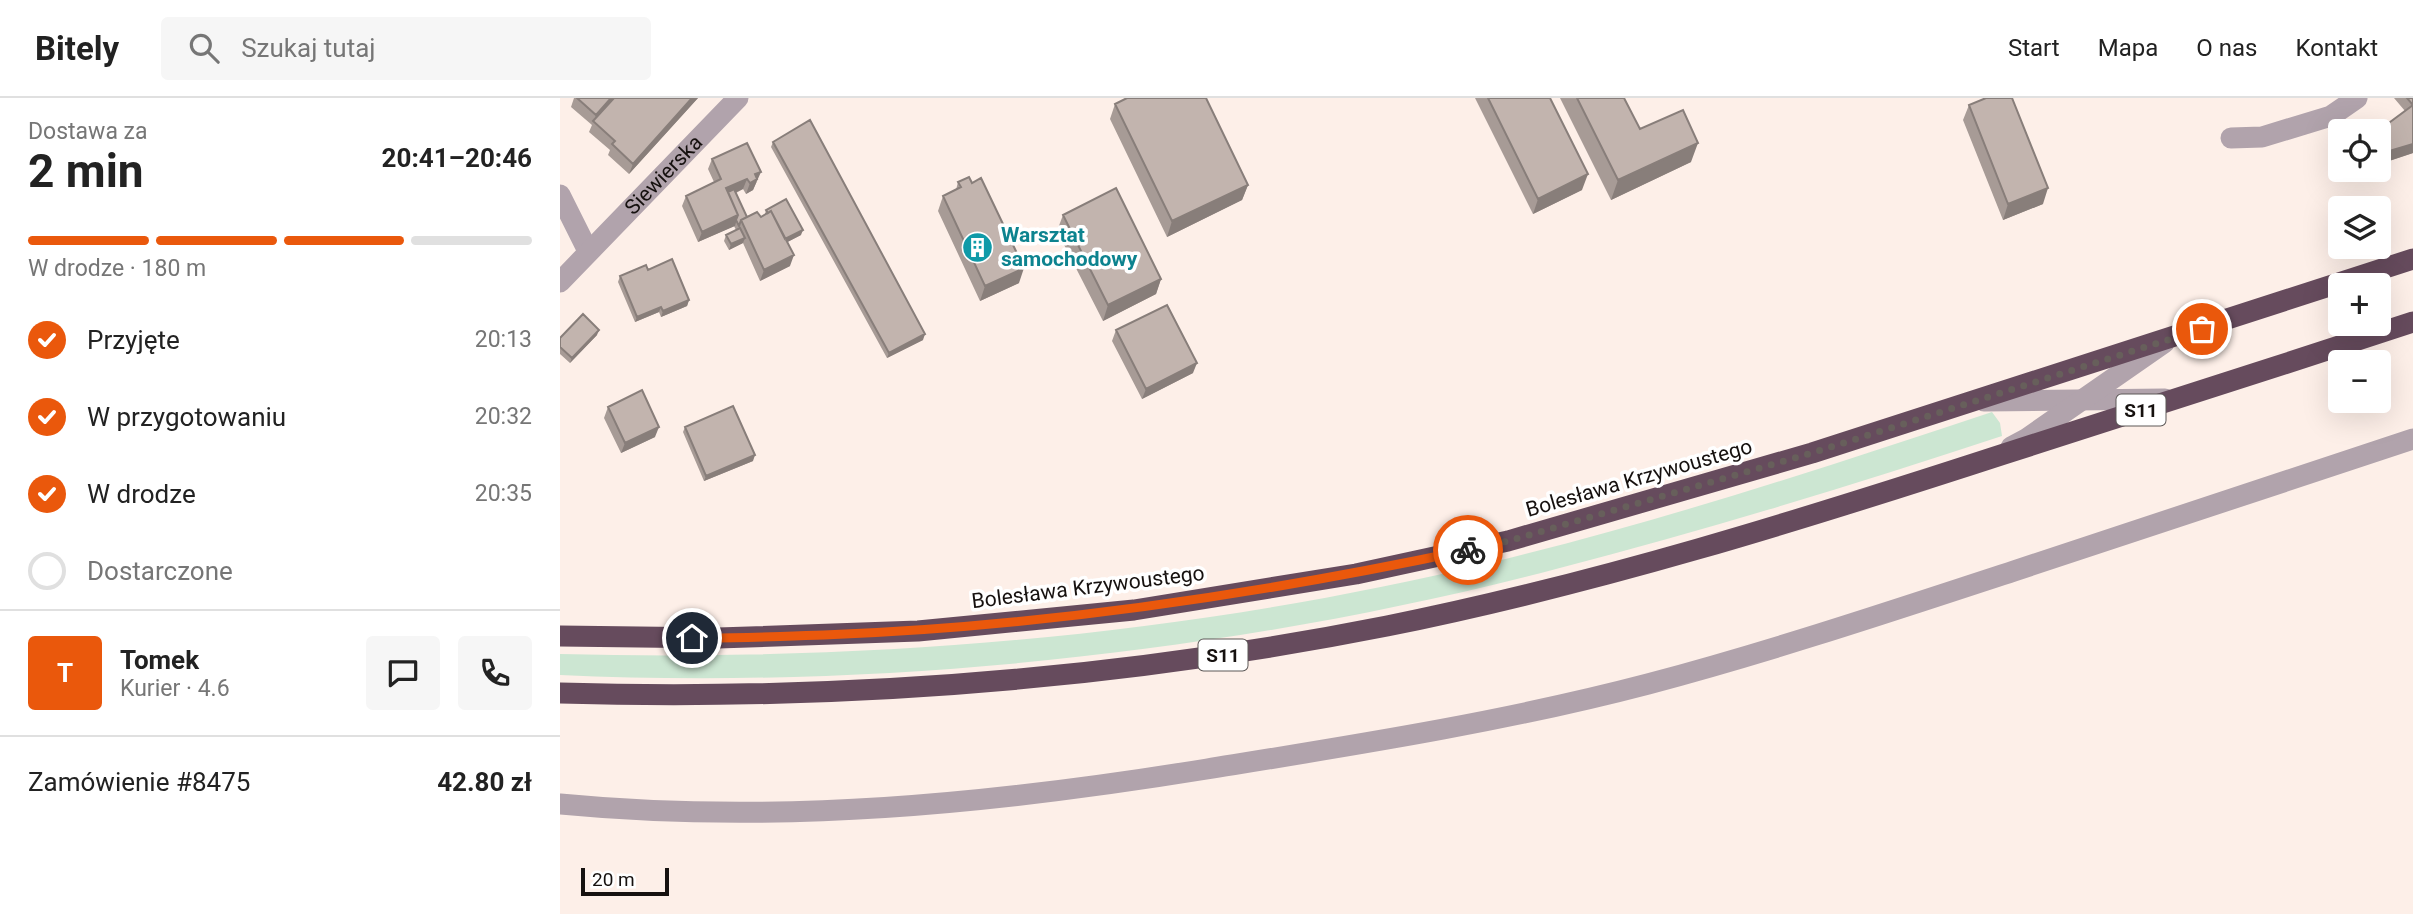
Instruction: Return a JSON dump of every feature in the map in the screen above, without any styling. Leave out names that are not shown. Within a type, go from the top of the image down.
[{"type":"highway","name":"Bolesława Krzywoustego","points":[[560,636],[718,638],[918,631],[1133,610],[1343,576],[1508,541],[1812,453],[2413,259]]},
{"type":"highway","name":"S11","points":[[560,693],[727,695],[907,689],[1045,678],[1216,656],[1393,625],[1570,583],[1756,532],[2413,322]]},
{"type":"street","name":"Siewierska","points":[[560,282],[738,98]]},
{"type":"street","points":[[2231,138],[2262,137],[2331,116],[2357,98]]},
{"type":"street","points":[[560,195],[588,251]]},
{"type":"street","points":[[1982,461],[2026,439],[2155,347],[2178,337]]},
{"type":"street","points":[[1968,404],[1986,400],[2151,400],[2184,396]]},
{"type":"street","points":[[560,804],[671,811],[751,812],[836,811],[929,805],[1046,794],[1129,782],[1465,725],[1646,684],[1779,648],[2413,439]]},
{"type":"green space","points":[[1992,412],[2000,423],[2002,436],[1835,489],[1556,569],[1436,598],[1313,623],[1062,659],[935,670],[683,678],[560,675],[560,654],[795,653],[1029,639],[1263,609],[1378,588],[1493,562],[1682,511]]},
{"type":"building","points":[[577,98],[611,98],[596,115]]},
{"type":"building","points":[[614,98],[692,98],[633,164],[612,144],[615,141],[593,121]]},
{"type":"building","points":[[1127,98],[1206,98],[1248,185],[1172,221],[1115,104]]},
{"type":"building","points":[[1488,98],[1550,98],[1588,174],[1538,199]]},
{"type":"building","points":[[1577,98],[1624,98],[1640,129],[1683,110],[1698,143],[1618,180]]},
{"type":"building","points":[[1986,98],[2012,98],[2048,188],[2008,204],[1969,105]]},
{"type":"building","points":[[2413,105],[2413,144],[2391,151],[2391,121]]},
{"type":"building","points":[[810,120],[925,334],[889,353],[773,142]]},
{"type":"building","points":[[747,143],[761,172],[755,174],[757,179],[750,183],[747,179],[726,188],[738,215],[702,232],[686,196],[721,179],[712,159]]},
{"type":"building","name":"Warsztat samochodowy","points":[[969,177],[972,183],[981,178],[1024,268],[985,286],[943,196],[961,187],[958,182]]},
{"type":"building","points":[[1116,188],[1161,279],[1108,305],[1063,215]]},
{"type":"building","points":[[734,189],[747,217],[741,220],[739,226],[736,220],[738,215],[728,192]]},
{"type":"building","points":[[786,199],[803,230],[785,239],[771,211],[768,213],[766,210]]},
{"type":"building","points":[[771,211],[794,255],[764,270],[741,220],[757,212],[761,217]]},
{"type":"building","points":[[740,228],[745,238],[731,244],[726,235]]},
{"type":"building","points":[[672,259],[689,300],[663,311],[661,307],[637,317],[620,276],[646,265],[648,270]]},
{"type":"building","points":[[1167,305],[1197,363],[1146,389],[1116,330]]},
{"type":"building","points":[[583,314],[599,330],[572,358],[560,347],[560,338]]},
{"type":"building","points":[[642,390],[659,427],[625,443],[608,407]]},
{"type":"building","points":[[733,406],[755,455],[706,476],[685,427]]},
{"type":"way so far","points":[[1468,550],[1508,541],[1812,453],[2202,329]]},
{"type":"place","name":"Warsztat samochodowy","points":[[978,247]]},
{"type":"route","points":[[692,638],[918,631],[1133,610],[1356,574],[1468,550]]}]
